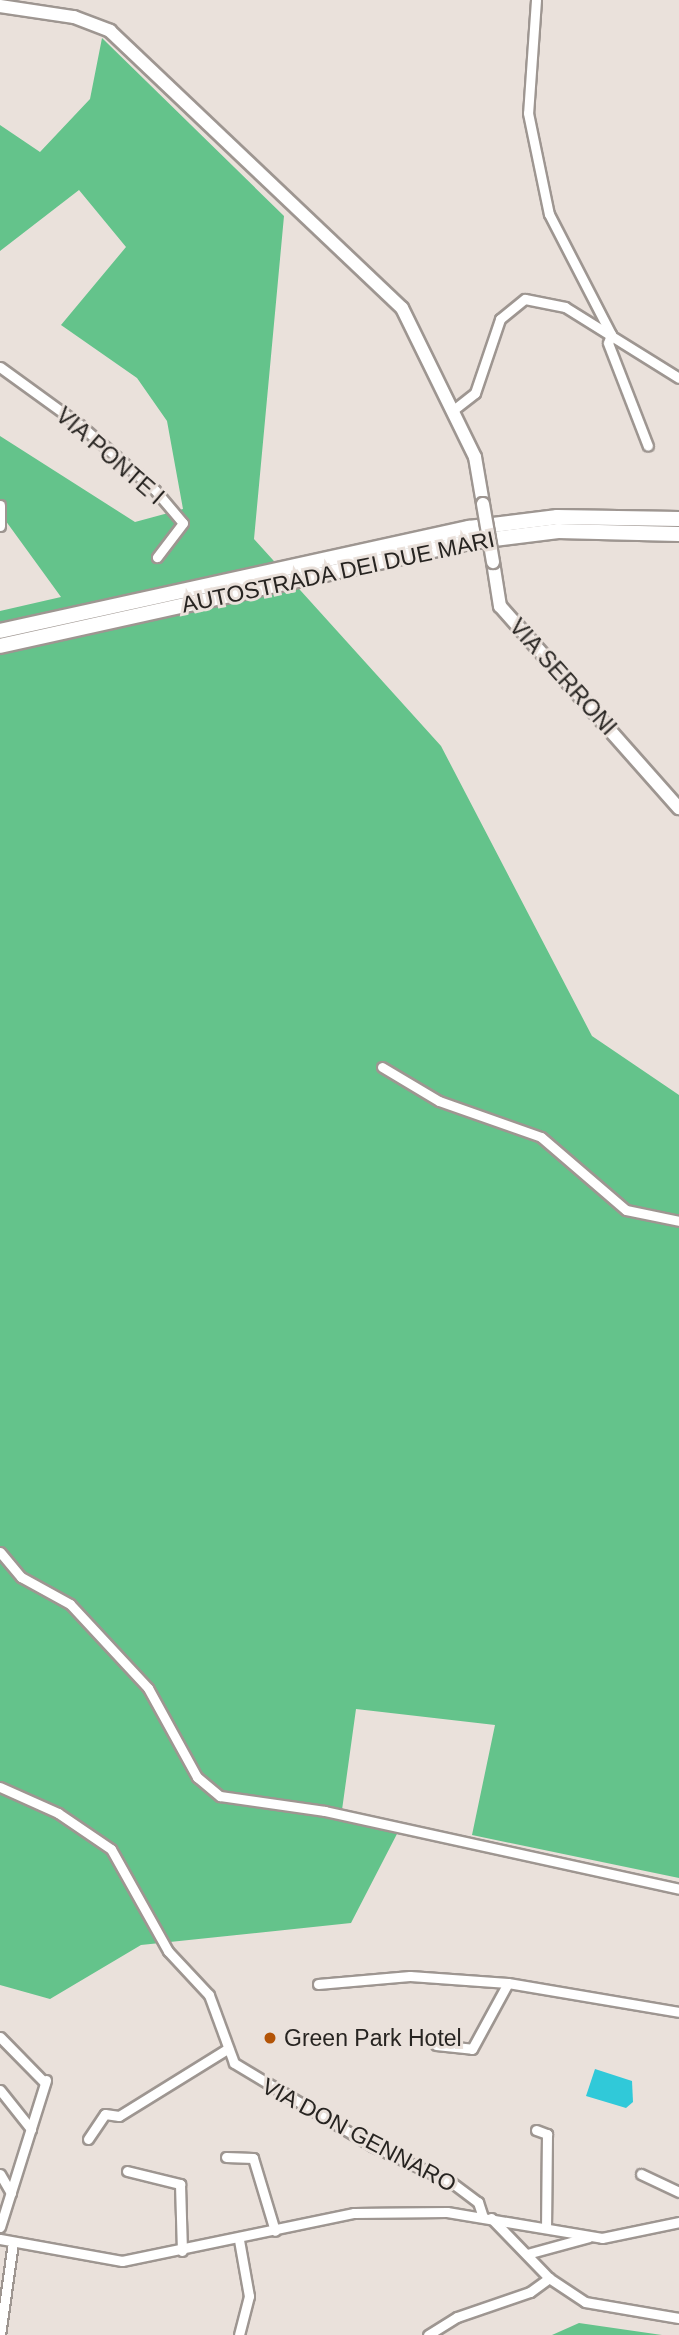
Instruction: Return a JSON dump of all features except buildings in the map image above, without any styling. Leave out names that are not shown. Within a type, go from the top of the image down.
[{"type":"highway","points":[[470,528],[557,510],[679,512]]},
{"type":"highway","name":"AUTOSTRADA DEI DUE MARI","points":[[0,646],[209,591],[470,528],[557,517],[679,519]]},
{"type":"highway","name":"AUTOSTRADA DEI DUE MARI","points":[[0,631],[518,535],[679,534]]},
{"type":"main road","name":"VIA SERRONI","points":[[0,6],[74,17],[110,31],[402,308],[475,457],[500,606],[679,807]]},
{"type":"street","points":[[536,0],[528,113],[549,214],[611,334],[608,344],[648,446]]},
{"type":"street","points":[[452,411],[475,393],[488,344],[514,302],[545,300],[611,334],[679,378]]},
{"type":"street","name":"VIA PONTE I","points":[[0,367],[89,433],[183,523],[157,557]]},
{"type":"street","points":[[0,505],[1,524]]},
{"type":"street","points":[[382,1067],[439,1101],[541,1137],[626,1210],[679,1221]]},
{"type":"street","points":[[0,1552],[21,1577],[70,1604],[148,1688],[197,1777],[220,1796],[326,1811],[679,1888]]},
{"type":"street","name":"VIA DON GENNARO","points":[[0,1787],[58,1813],[111,1849],[168,1951],[209,1994],[227,2049],[255,2080],[451,2182],[478,2202],[487,2217],[549,2278],[585,2302],[679,2318]]},
{"type":"street","points":[[317,1984],[410,1976],[508,1983],[679,2012]]},
{"type":"street","points":[[436,2045],[472,2049],[508,1983]]},
{"type":"street","points":[[0,2037],[46,2082],[0,2227]]},
{"type":"street","points":[[88,2139],[105,2114],[119,2116],[227,2049]]},
{"type":"street","points":[[0,2090],[31,2129]]},
{"type":"street","points":[[536,2130],[547,2134],[546,2228]]},
{"type":"street","points":[[226,2157],[253,2158],[275,2231]]},
{"type":"street","points":[[128,2171],[180,2184],[182,2251]]},
{"type":"street","points":[[0,2174],[10,2193]]},
{"type":"street","points":[[641,2174],[679,2192]]},
{"type":"street","points":[[0,2239],[122,2260],[239,2240],[354,2213],[487,2217],[589,2237]]},
{"type":"street","points":[[527,2254],[589,2237],[631,2235],[679,2222]]},
{"type":"street","points":[[513,2240],[519,2223]]},
{"type":"street","points":[[239,2240],[249,2296],[239,2335]]},
{"type":"street","points":[[0,2335],[13,2243]]},
{"type":"street","points":[[428,2335],[457,2317],[530,2292],[549,2278]]},
{"type":"green space","points":[[102,38],[284,216],[254,539],[441,746],[592,1036],[679,1095],[679,1878],[472,1835],[495,1725],[356,1709],[342,1810],[399,1830],[351,1923],[141,1945],[50,1999],[0,1985],[0,611],[61,597],[0,513],[0,436],[135,522],[183,509],[167,421],[137,378],[61,325],[126,247],[79,190],[0,251],[0,125],[40,152],[90,99]]},
{"type":"green space","points":[[579,2323],[662,2335],[552,2335]]},
{"type":"water","points":[[595,2069],[632,2081],[633,2102],[626,2108],[586,2096]]},
{"type":"place","name":"Green Park Hotel","points":[[270,2038]]}]
